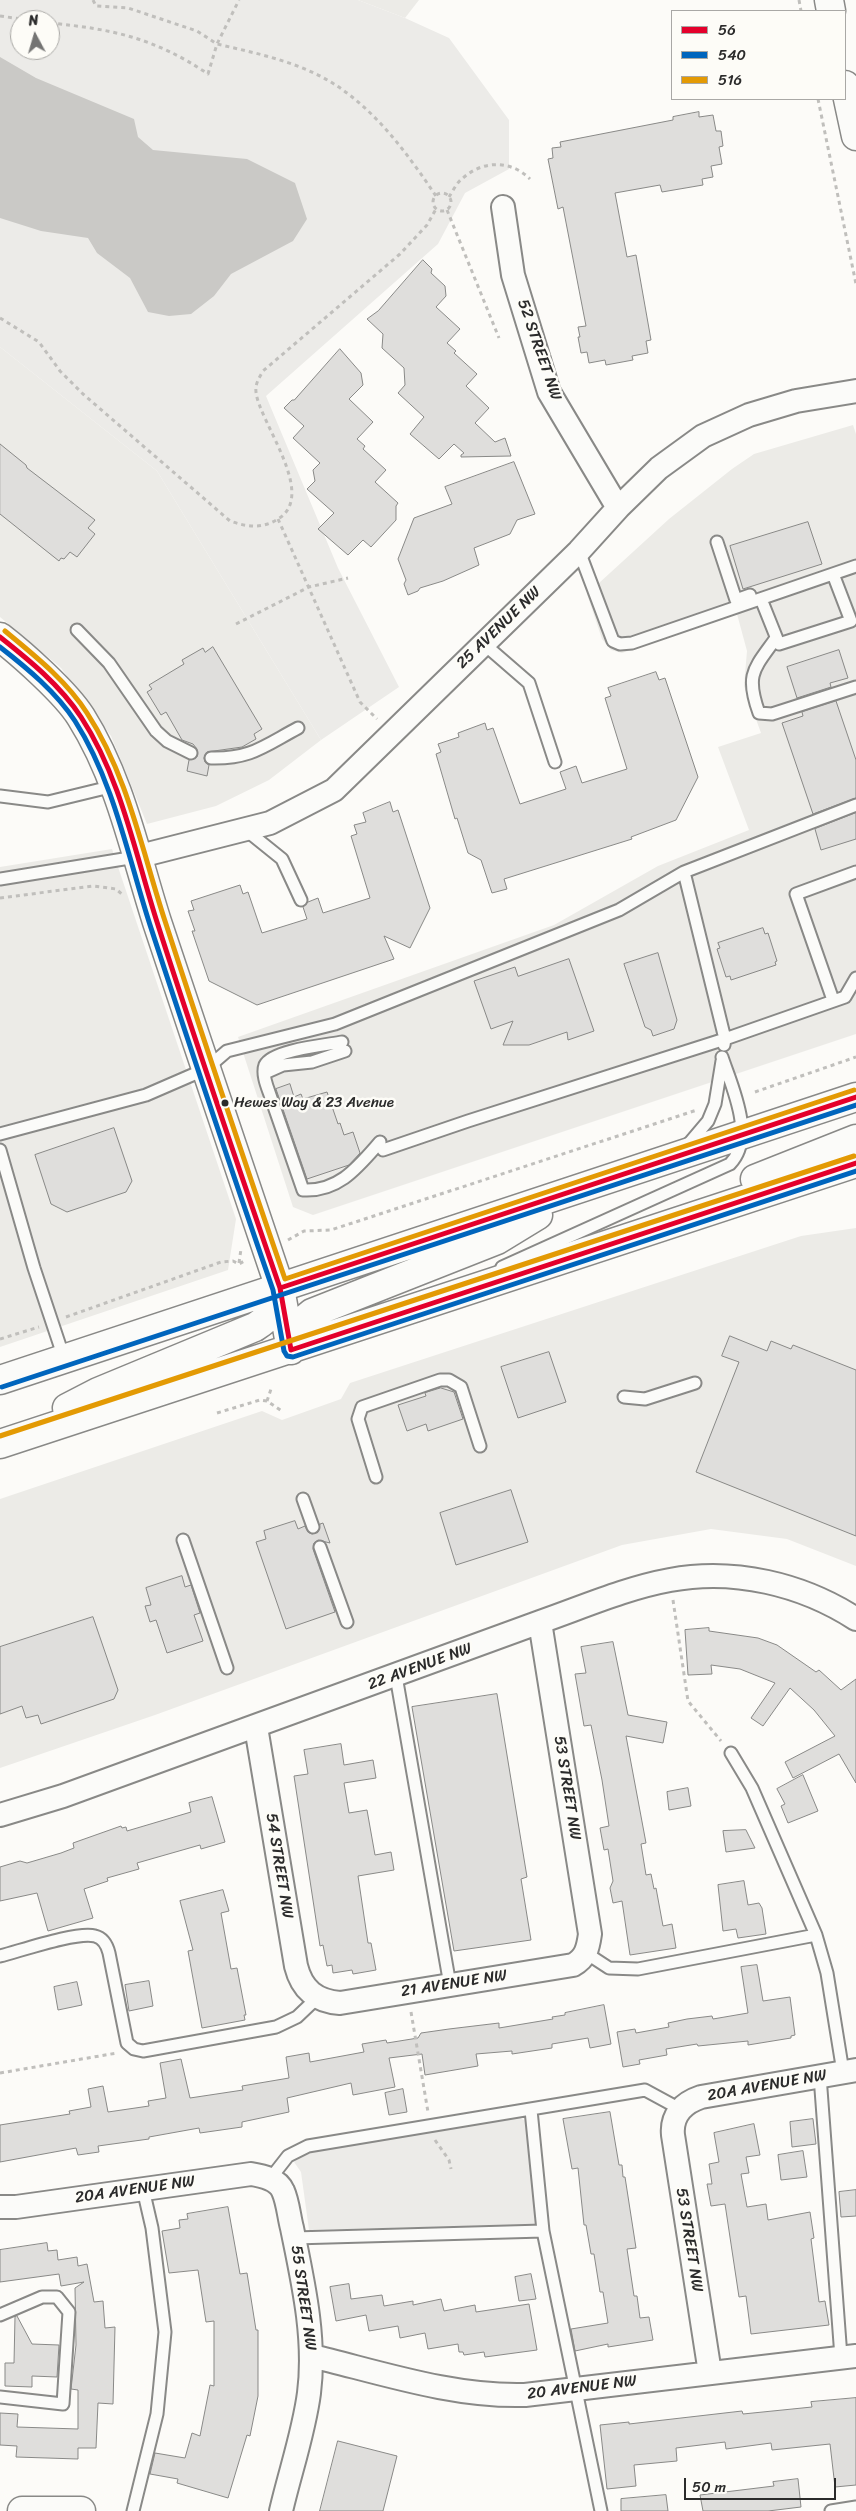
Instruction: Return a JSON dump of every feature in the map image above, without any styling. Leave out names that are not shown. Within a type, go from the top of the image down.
[{"type":"main road","points":[[846,90],[856,136]]},
{"type":"main road","points":[[0,637],[40,673],[80,715],[100,752],[114,786],[206,1069],[280,1288],[290,1350]]},
{"type":"main road","points":[[0,1380],[856,1097]]},
{"type":"main road","points":[[699,1215],[754,1179],[856,1138]]},
{"type":"main road","points":[[0,1443],[290,1350],[856,1163]]},
{"type":"main road","points":[[290,1350],[300,1323],[312,1313],[497,1240],[581,1189]]},
{"type":"main road","points":[[0,1443],[98,1392],[255,1327],[268,1318],[275,1309],[280,1288]]},
{"type":"main road","points":[[22,2511],[81,2511]]},
{"type":"street","name":"52 STREET NW","points":[[504,207],[513,275],[550,392],[618,508]]},
{"type":"street","name":"25 AVENUE NW","points":[[136,857],[270,823],[334,790],[579,551],[618,508],[659,468],[703,436],[749,415],[796,402],[856,391]]},
{"type":"street","name":"22 AVENUE NW","points":[[0,1815],[63,1796],[540,1622],[670,1580],[715,1576],[767,1581],[821,1600],[850,1615]]},
{"type":"street","name":"53 STREET NW","points":[[540,1622],[590,1934],[586,1953]]},
{"type":"street","name":"54 STREET NW","points":[[256,1727],[296,1966],[303,1985],[317,1998]]},
{"type":"street","name":"21 AVENUE NW","points":[[317,1998],[328,2002],[340,2003],[563,1967],[582,1960],[586,1953]]},
{"type":"street","name":"20A AVENUE NW","points":[[680,2109],[687,2103],[701,2097],[850,2071]]},
{"type":"street","name":"53 STREET NW","points":[[680,2109],[674,2119],[673,2135],[710,2373]]},
{"type":"street","name":"20A AVENUE NW","points":[[0,2207],[16,2207],[251,2174],[270,2179]]},
{"type":"street","name":"55 STREET NW","points":[[270,2179],[283,2190],[309,2320],[312,2356],[308,2395],[281,2511]]},
{"type":"street","name":"20 AVENUE NW","points":[[312,2356],[463,2392],[504,2396],[575,2390],[849,2356]]},
{"type":"lane","points":[[717,542],[736,600],[820,572],[839,572]]},
{"type":"lane","points":[[579,551],[613,640],[620,644],[632,643],[856,566]]},
{"type":"lane","points":[[761,599],[779,644],[854,626],[839,572]]},
{"type":"lane","points":[[77,630],[108,663],[156,731],[167,741],[191,753]]},
{"type":"lane","points":[[776,638],[753,670],[752,694],[759,713],[772,714],[856,687]]},
{"type":"lane","points":[[484,644],[530,683],[555,762]]},
{"type":"lane","points":[[211,758],[232,758],[248,755],[298,728]]},
{"type":"lane","points":[[0,796],[48,802],[114,786]]},
{"type":"lane","points":[[0,1134],[146,1096],[206,1069],[227,1051],[335,1024],[619,910],[684,872],[856,805]]},
{"type":"lane","points":[[246,830],[282,859],[301,900]]},
{"type":"lane","points":[[0,879],[136,857]]},
{"type":"lane","points":[[680,1155],[708,1121],[716,1104],[725,1039],[684,872]]},
{"type":"lane","points":[[833,1000],[796,894],[856,872]]},
{"type":"lane","points":[[344,1047],[286,1052],[273,1057],[265,1064],[265,1073],[284,1138],[303,1190],[315,1191],[336,1185],[381,1146],[725,1039],[845,996],[856,978]]},
{"type":"lane","points":[[452,1295],[522,1257],[553,1245],[730,1164],[737,1154],[742,1134],[736,1098],[722,1057]]},
{"type":"lane","points":[[0,1150],[34,1268],[64,1358]]},
{"type":"lane","points":[[376,1477],[358,1420],[362,1408],[440,1380],[449,1380],[461,1387],[480,1446]]},
{"type":"lane","points":[[624,1397],[645,1399],[694,1383]]},
{"type":"lane","points":[[302,1499],[313,1526]]},
{"type":"lane","points":[[183,1540],[226,1668]]},
{"type":"lane","points":[[320,1547],[347,1622]]},
{"type":"lane","points":[[396,1676],[450,1985]]},
{"type":"lane","points":[[731,1753],[752,1788],[816,1935],[850,2071]]},
{"type":"lane","points":[[586,1953],[609,1968],[638,1969],[816,1935]]},
{"type":"lane","points":[[0,1956],[78,1936],[95,1936],[101,1939],[106,1944],[109,1953],[127,2043],[134,2049],[142,2051],[270,2028],[297,2017],[317,1998]]},
{"type":"lane","points":[[820,2076],[849,2356]]},
{"type":"lane","points":[[270,2179],[288,2156],[308,2146],[646,2090],[680,2109]]},
{"type":"lane","points":[[531,2110],[543,2231],[601,2511]]},
{"type":"lane","points":[[133,2511],[157,2414],[165,2332],[152,2228],[143,2188]]},
{"type":"lane","points":[[294,2238],[543,2231]]},
{"type":"lane","points":[[0,2315],[42,2297],[57,2297],[69,2312],[63,2404],[0,2397]]},
{"type":"lane","points":[[831,2511],[856,2507]]},
{"type":"path","points":[[92,0],[96,6],[128,8],[197,31],[217,44],[278,59],[317,74],[349,95],[395,139],[436,196]]},
{"type":"path","points":[[60,23],[124,33],[180,55],[208,74],[217,44],[239,0]]},
{"type":"path","points":[[818,100],[856,284]]},
{"type":"path","points":[[447,210],[450,206],[449,197],[462,178],[489,164],[517,168],[530,179]]},
{"type":"path","points":[[447,210],[441,211],[436,209],[433,203],[436,196],[441,194],[449,197]]},
{"type":"path","points":[[0,318],[39,342],[60,372],[83,394],[230,521],[244,526],[270,524],[278,519],[288,508],[292,494],[283,457],[256,394],[259,378],[263,371],[400,254],[427,225],[436,209]]},
{"type":"path","points":[[447,210],[499,338]]},
{"type":"path","points":[[278,519],[360,702],[392,733]]},
{"type":"path","points":[[236,624],[309,587],[348,578]]},
{"type":"path","points":[[0,898],[93,886],[116,889],[129,900]]},
{"type":"path","points":[[755,1092],[856,1057]]},
{"type":"path","points":[[290,1238],[304,1231],[331,1230],[698,1110]]},
{"type":"path","points":[[62,1319],[221,1262],[233,1261],[239,1264]]},
{"type":"path","points":[[0,1339],[40,1326]]},
{"type":"path","points":[[267,1402],[271,1390]]},
{"type":"path","points":[[217,1413],[255,1401],[267,1402],[282,1412]]},
{"type":"path","points":[[670,1580],[688,1701],[731,1753]]},
{"type":"path","points":[[408,1992],[432,2136],[449,2160],[451,2169]]},
{"type":"path","points":[[0,2073],[134,2049]]},
{"type":"shaded area","points":[[0,0],[358,0],[405,18],[449,38],[509,120],[509,169],[465,193],[438,244],[266,396],[338,568],[399,687],[321,740],[157,471],[0,347]]},
{"type":"shaded area","points":[[358,0],[419,0],[405,18]]},
{"type":"shaded area","points":[[0,57],[36,78],[134,119],[138,137],[153,150],[247,159],[295,183],[307,219],[293,241],[231,274],[214,296],[191,314],[169,316],[148,312],[130,278],[97,253],[88,238],[41,231],[0,218]]},
{"type":"shaded area","points":[[0,347],[157,471],[321,740],[269,780],[216,806],[147,824],[111,736],[61,668],[0,617]]},
{"type":"shaded area","points":[[853,425],[856,434],[856,1034],[313,1215],[293,1207],[238,1037],[554,925],[658,866],[749,830],[718,747],[761,733],[744,686],[747,651],[737,614],[622,653],[611,650],[602,639],[587,594],[669,519],[754,454]]},
{"type":"shaded area","points":[[112,849],[236,1219],[228,1270],[0,1347],[0,867]]},
{"type":"shaded area","points":[[856,1228],[856,1566],[787,1539],[711,1529],[622,1545],[155,1715],[0,1768],[0,1499],[262,1411],[282,1420],[341,1399],[350,1383],[801,1236]]},
{"type":"shaded area","points":[[518,2117],[528,2122],[545,2224],[309,2230],[301,2172],[294,2162],[306,2153]]},
{"type":"building","points":[[699,112],[699,117],[713,115],[716,131],[721,131],[723,146],[719,147],[722,164],[711,166],[713,177],[702,179],[703,185],[662,192],[660,185],[615,193],[627,257],[636,255],[651,340],[646,341],[648,353],[632,356],[633,360],[606,365],[605,360],[589,363],[587,352],[581,353],[578,337],[580,337],[578,327],[586,326],[563,207],[558,209],[548,159],[553,158],[552,148],[561,147],[560,142],[673,120],[673,117]]},
{"type":"building","points":[[423,260],[432,269],[431,273],[445,286],[446,296],[436,307],[460,329],[447,343],[456,351],[454,353],[477,374],[466,386],[489,408],[475,423],[495,442],[505,438],[511,456],[461,457],[464,453],[454,444],[439,459],[410,434],[424,417],[398,393],[405,385],[404,368],[382,348],[383,334],[367,319],[378,311]]},
{"type":"building","points":[[340,349],[361,373],[363,385],[349,399],[373,422],[357,439],[365,446],[363,449],[386,470],[375,482],[398,503],[396,506],[396,520],[371,547],[363,540],[348,555],[318,529],[334,513],[307,489],[315,481],[313,470],[320,463],[293,438],[304,426],[284,408],[294,400]]},
{"type":"building","points":[[0,444],[26,465],[27,468],[95,520],[88,528],[95,534],[77,557],[70,552],[64,559],[61,558],[59,561],[0,514]]},
{"type":"building","points":[[514,462],[535,514],[517,520],[510,534],[474,548],[479,565],[443,581],[420,588],[418,591],[408,595],[404,584],[406,580],[398,559],[414,518],[452,504],[445,487]]},
{"type":"building","points":[[808,522],[822,564],[743,589],[730,546]]},
{"type":"building","points":[[213,647],[262,729],[254,734],[256,739],[242,747],[207,752],[204,758],[205,762],[209,765],[207,776],[187,771],[189,760],[197,757],[197,749],[193,744],[182,740],[166,712],[161,715],[147,692],[152,689],[149,685],[184,664],[182,660],[203,648],[205,652]]},
{"type":"building","points":[[839,650],[848,678],[830,683],[831,687],[797,698],[787,667]]},
{"type":"building","points":[[656,672],[659,680],[665,678],[698,777],[676,820],[631,837],[632,839],[504,879],[507,889],[492,893],[481,860],[468,853],[457,818],[455,819],[436,754],[441,752],[438,744],[459,737],[458,733],[485,723],[487,730],[493,728],[520,804],[566,789],[560,772],[576,766],[582,783],[627,769],[605,698],[611,696],[608,688]]},
{"type":"building","points":[[836,701],[856,760],[856,798],[813,814],[782,723],[803,716],[802,712]]},
{"type":"building","points":[[390,802],[393,812],[398,810],[430,908],[410,948],[384,936],[394,959],[257,1005],[209,981],[192,931],[195,931],[188,911],[194,910],[191,901],[240,885],[243,894],[248,892],[262,933],[307,919],[303,907],[308,902],[318,898],[323,913],[370,898],[351,836],[357,834],[354,825],[366,822],[363,813]]},
{"type":"building","points":[[856,813],[856,839],[821,850],[815,829]]},
{"type":"building","points":[[763,928],[765,934],[768,933],[777,961],[775,962],[776,965],[731,980],[730,976],[726,977],[717,949],[720,948],[718,943]]},
{"type":"building","points":[[658,953],[677,1020],[674,1029],[653,1036],[651,1030],[645,1027],[624,964]]},
{"type":"building","points":[[569,959],[594,1031],[568,1040],[567,1032],[529,1045],[503,1045],[513,1021],[491,1029],[474,981],[515,967],[518,976]]},
{"type":"building","points":[[290,1084],[294,1097],[301,1094],[303,1099],[327,1092],[338,1124],[340,1123],[344,1135],[353,1132],[360,1153],[349,1165],[307,1179],[276,1089]]},
{"type":"building","points":[[114,1128],[132,1181],[126,1192],[67,1212],[51,1204],[35,1155]]},
{"type":"building","points":[[730,1336],[767,1351],[771,1341],[791,1349],[793,1345],[856,1370],[856,1536],[696,1472],[739,1362],[722,1356]]},
{"type":"building","points":[[549,1352],[566,1402],[518,1418],[501,1367]]},
{"type":"building","points":[[441,1388],[454,1392],[463,1419],[428,1431],[426,1424],[407,1431],[398,1405],[426,1396],[425,1393]]},
{"type":"building","points":[[511,1490],[528,1542],[456,1565],[440,1513]]},
{"type":"building","points":[[295,1521],[298,1529],[305,1526],[308,1532],[312,1534],[318,1532],[320,1524],[323,1523],[330,1543],[318,1540],[314,1543],[313,1549],[335,1612],[286,1629],[256,1542],[266,1539],[264,1531]]},
{"type":"building","points":[[182,1576],[185,1587],[191,1585],[200,1613],[194,1615],[203,1641],[167,1653],[156,1620],[150,1622],[145,1606],[151,1605],[146,1588]]},
{"type":"building","points":[[93,1617],[118,1690],[114,1699],[41,1724],[38,1715],[26,1718],[22,1706],[0,1714],[0,1647]]},
{"type":"building","points":[[709,1628],[709,1631],[758,1638],[777,1645],[816,1672],[819,1670],[841,1690],[856,1679],[856,1783],[839,1754],[793,1778],[785,1762],[835,1736],[814,1710],[790,1688],[763,1726],[751,1718],[775,1683],[740,1669],[711,1665],[712,1674],[688,1675],[685,1630]]},
{"type":"building","points":[[613,1642],[628,1715],[667,1722],[663,1743],[626,1736],[646,1843],[641,1844],[646,1875],[651,1874],[654,1889],[656,1888],[663,1926],[672,1924],[676,1948],[630,1955],[622,1901],[613,1903],[610,1888],[613,1881],[608,1849],[604,1850],[600,1828],[609,1826],[602,1780],[591,1725],[584,1726],[575,1674],[586,1673],[581,1647]]},
{"type":"building","points":[[497,1694],[527,1877],[521,1879],[531,1940],[454,1951],[412,1707]]},
{"type":"building","points":[[341,1744],[344,1765],[373,1760],[376,1778],[344,1783],[349,1813],[367,1810],[375,1855],[391,1852],[394,1870],[358,1876],[368,1943],[371,1943],[376,1970],[353,1974],[352,1970],[333,1973],[332,1965],[327,1966],[323,1945],[320,1946],[294,1776],[308,1774],[304,1750]]},
{"type":"building","points":[[803,1775],[818,1811],[788,1823],[781,1806],[785,1804],[777,1789]]},
{"type":"building","points":[[688,1788],[691,1806],[669,1810],[667,1792]]},
{"type":"building","points":[[212,1797],[225,1842],[201,1849],[200,1845],[137,1863],[139,1869],[107,1878],[108,1881],[84,1889],[93,1918],[48,1931],[37,1893],[0,1901],[0,1867],[20,1861],[27,1863],[61,1853],[74,1848],[73,1843],[121,1826],[122,1828],[126,1827],[127,1831],[191,1812],[189,1803]]},
{"type":"building","points":[[746,1830],[755,1848],[726,1852],[723,1831]]},
{"type":"building","points":[[744,1881],[748,1905],[759,1903],[762,1908],[766,1934],[738,1938],[736,1929],[723,1931],[718,1885]]},
{"type":"building","points":[[223,1890],[229,1911],[221,1913],[231,1969],[237,1968],[246,2015],[244,2015],[245,2020],[202,2028],[188,1951],[193,1950],[180,1901]]},
{"type":"building","points":[[757,1965],[763,2001],[790,1997],[795,2035],[791,2036],[791,2038],[748,2045],[748,2041],[698,2046],[697,2044],[666,2049],[667,2055],[639,2060],[640,2064],[623,2067],[617,2032],[635,2029],[636,2033],[669,2027],[668,2023],[687,2019],[712,2016],[713,2019],[748,2013],[741,1967]]},
{"type":"building","points":[[149,1981],[153,2006],[129,2011],[125,1985]]},
{"type":"building","points":[[77,1982],[82,2005],[58,2010],[54,1987]]},
{"type":"building","points":[[604,2005],[611,2044],[590,2048],[588,2038],[552,2044],[552,2048],[512,2054],[512,2051],[476,2054],[478,2066],[425,2075],[422,2054],[389,2058],[395,2087],[353,2095],[351,2083],[287,2098],[289,2112],[242,2122],[242,2127],[200,2133],[199,2128],[149,2137],[149,2139],[98,2146],[99,2152],[78,2155],[76,2148],[0,2162],[0,2125],[70,2114],[69,2111],[91,2107],[88,2089],[103,2086],[108,2112],[149,2106],[148,2101],[166,2098],[160,2063],[181,2059],[190,2098],[243,2090],[242,2086],[289,2078],[286,2057],[309,2053],[310,2062],[364,2052],[362,2044],[386,2040],[387,2043],[418,2038],[421,2033],[499,2023],[499,2028],[553,2019],[552,2017],[565,2015],[565,2013]]},
{"type":"building","points":[[403,2089],[407,2112],[389,2115],[385,2093]]},
{"type":"building","points":[[610,2112],[619,2165],[622,2165],[623,2177],[625,2177],[636,2248],[627,2249],[634,2296],[637,2296],[640,2318],[649,2317],[653,2340],[608,2347],[608,2344],[575,2351],[571,2329],[608,2323],[603,2292],[600,2292],[594,2254],[591,2254],[586,2225],[584,2225],[578,2168],[572,2169],[563,2119]]},
{"type":"building","points":[[813,2119],[816,2144],[792,2147],[790,2122]]},
{"type":"building","points":[[754,2124],[760,2155],[746,2157],[749,2173],[741,2174],[747,2207],[766,2204],[768,2220],[810,2212],[814,2238],[811,2239],[819,2302],[825,2301],[829,2325],[751,2334],[746,2296],[739,2297],[725,2204],[711,2206],[707,2184],[712,2184],[709,2164],[719,2162],[714,2133]]},
{"type":"building","points":[[803,2151],[807,2177],[781,2180],[778,2155]]},
{"type":"building","points":[[856,2190],[856,2216],[841,2217],[839,2192]]},
{"type":"building","points":[[228,2207],[240,2274],[247,2273],[256,2330],[258,2330],[258,2396],[250,2436],[247,2435],[228,2498],[177,2483],[178,2479],[150,2474],[155,2453],[185,2458],[192,2433],[200,2436],[210,2385],[214,2386],[214,2321],[206,2322],[198,2270],[169,2273],[162,2231],[180,2228],[179,2220],[188,2219],[187,2214]]},
{"type":"building","points":[[47,2243],[48,2251],[57,2250],[58,2260],[77,2257],[78,2266],[87,2264],[94,2302],[103,2301],[105,2328],[115,2327],[113,2404],[98,2403],[96,2448],[78,2448],[78,2459],[16,2457],[17,2446],[0,2445],[0,2413],[18,2414],[17,2427],[78,2429],[78,2390],[71,2389],[76,2345],[75,2288],[84,2282],[61,2286],[59,2274],[0,2282],[0,2250]]},
{"type":"building","points":[[531,2274],[536,2299],[519,2301],[515,2277]]},
{"type":"building","points":[[349,2284],[351,2299],[382,2295],[384,2306],[413,2301],[413,2305],[441,2299],[444,2311],[475,2305],[476,2312],[529,2304],[537,2350],[485,2357],[484,2352],[464,2355],[463,2352],[459,2352],[458,2344],[428,2349],[425,2333],[400,2338],[398,2326],[369,2331],[366,2315],[336,2321],[330,2287]]},
{"type":"building","points":[[17,2316],[32,2344],[59,2345],[57,2377],[32,2376],[32,2387],[5,2386],[5,2363],[14,2363],[15,2317]]},
{"type":"building","points":[[856,2398],[856,2485],[835,2487],[830,2444],[772,2450],[771,2443],[726,2449],[725,2442],[676,2448],[677,2461],[634,2465],[636,2486],[607,2489],[600,2425],[629,2422],[629,2424],[742,2411],[743,2414],[812,2407],[811,2402]]},
{"type":"building","points":[[338,2441],[397,2456],[383,2511],[320,2511]]},
{"type":"building","points":[[798,2479],[801,2507],[768,2511],[703,2511],[700,2495],[774,2486],[773,2482]]},
{"type":"building","points":[[666,2495],[668,2511],[621,2511],[621,2499]]},
{"type":"transit line","name":"516","points":[[5,631],[70,690],[87,713],[113,762],[133,814],[180,966],[285,1279],[854,1090]]},
{"type":"transit line","name":"56","points":[[0,637],[33,664],[64,694],[95,740],[107,765],[126,816],[157,922],[187,1014],[280,1288],[291,1350],[856,1163]]},
{"type":"transit line","name":"540","points":[[0,647],[59,700],[89,744],[100,769],[119,820],[150,925],[273,1290],[284,1351],[287,1356],[293,1357],[856,1171]]},
{"type":"transit line","name":"56","points":[[280,1288],[856,1097]]},
{"type":"transit line","name":"540","points":[[2,1387],[856,1105]]},
{"type":"transit line","name":"516","points":[[0,1436],[854,1156]]},
{"type":"place","name":"Hewes Way & 23 Avenue","points":[[225,1103]]}]
